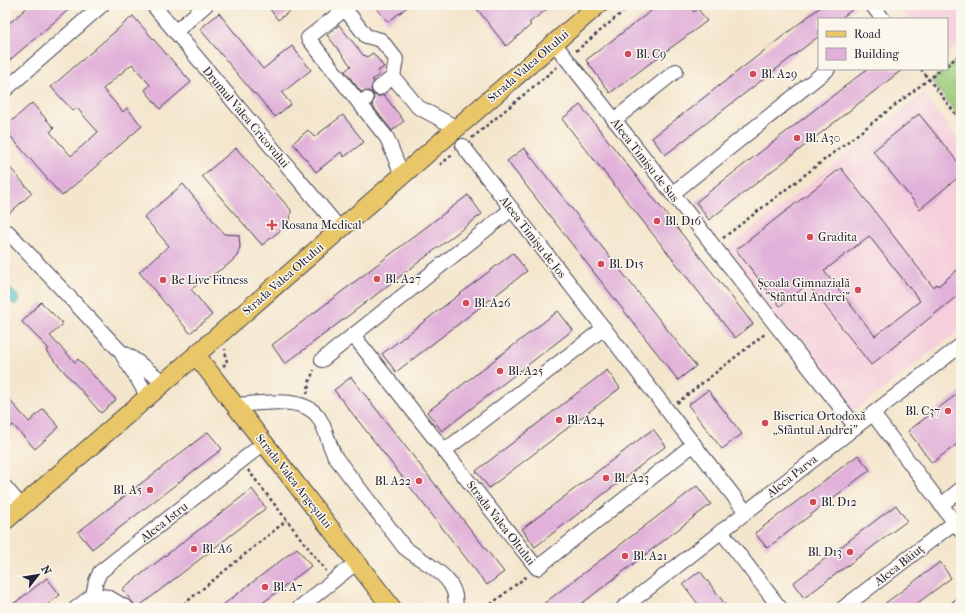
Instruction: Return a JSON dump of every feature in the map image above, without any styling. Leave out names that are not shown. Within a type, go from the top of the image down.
[{"type":"main road","name":"Strada Valea Oltului","points":[[5,521],[598,5]]},
{"type":"main road","name":"Strada Valea Argeșului","points":[[196,355],[392,608]]},
{"type":"street","points":[[5,90],[102,5]]},
{"type":"street","name":"Drumul Valea Cricovului","points":[[153,5],[340,229]]},
{"type":"street","points":[[175,32],[206,5]]},
{"type":"street","points":[[872,5],[882,18]]},
{"type":"street","points":[[379,88],[393,77],[396,59],[380,40],[366,36],[345,9],[308,38],[363,101],[387,138],[402,175]]},
{"type":"street","name":"Aleea Timișu de Sus","points":[[554,43],[856,427]]},
{"type":"street","points":[[672,194],[827,70]]},
{"type":"street","points":[[614,120],[676,71]]},
{"type":"street","points":[[393,77],[418,107],[457,128]]},
{"type":"street","name":"Aleea Timișu de Jos","points":[[463,146],[746,512]]},
{"type":"street","points":[[322,360],[512,209]]},
{"type":"street","points":[[5,234],[8,232],[121,352],[127,365],[148,397]]},
{"type":"street","points":[[444,451],[604,328]]},
{"type":"street","name":"Strada Valea Oltului","points":[[353,335],[537,568]]},
{"type":"street","name":"Aleea Parva","points":[[623,608],[961,345]]},
{"type":"street","points":[[121,352],[131,356],[156,377],[165,382]]},
{"type":"street","points":[[235,405],[295,403],[306,406],[313,411],[318,417],[326,433],[336,458],[404,547],[442,574],[450,584],[454,595],[455,608]]},
{"type":"street","points":[[872,414],[958,527]]},
{"type":"street","name":"Aleea Istru","points":[[93,594],[100,572],[264,443]]},
{"type":"street","points":[[537,568],[694,444]]},
{"type":"street","points":[[5,487],[22,507]]},
{"type":"street","points":[[941,505],[961,490]]},
{"type":"street","name":"Aleea Băiuț","points":[[843,608],[958,527]]},
{"type":"street","points":[[721,531],[780,608]]},
{"type":"street","points":[[299,608],[357,562]]},
{"type":"street","points":[[76,608],[93,594],[108,597],[127,608]]},
{"type":"street","points":[[956,608],[961,605]]},
{"type":"path","points":[[566,59],[631,5]]},
{"type":"path","points":[[948,64],[961,54]]},
{"type":"path","points":[[922,70],[961,121]]},
{"type":"path","points":[[713,246],[941,70]]},
{"type":"path","points":[[668,410],[776,326]]},
{"type":"path","points":[[306,406],[310,380],[316,366],[322,360]]},
{"type":"path","points":[[241,461],[333,581]]},
{"type":"path","points":[[179,608],[287,520]]},
{"type":"path","points":[[486,608],[537,568]]},
{"type":"shaded area","points":[[897,5],[961,5],[961,43],[948,53],[948,18],[907,18]]},
{"type":"shaded area","name":"Școala Gimnazială \"Sfântul Andrei\"","points":[[923,94],[961,143],[961,329],[861,406],[855,409],[850,408],[845,406],[724,251]]},
{"type":"green space","points":[[961,56],[961,119],[931,80],[944,70],[948,70],[948,66]]},
{"type":"water","points":[[7,285],[19,297],[20,301],[17,304],[13,304],[5,296],[5,287]]},
{"type":"building","points":[[30,5],[74,5],[5,64],[5,27]]},
{"type":"building","points":[[267,5],[298,5],[278,20]]},
{"type":"building","points":[[374,5],[410,5],[388,22]]},
{"type":"building","points":[[474,5],[552,5],[529,23],[531,25],[506,46]]},
{"type":"building","name":"Bl. C9","points":[[659,5],[689,5],[694,12],[698,9],[707,21],[610,93],[586,60]]},
{"type":"building","name":"Bl. A29","points":[[823,5],[858,5],[841,18],[818,18],[818,37],[665,155],[652,138]]},
{"type":"building","points":[[219,13],[263,69],[292,46],[311,70],[282,93],[291,104],[275,117],[200,29]]},
{"type":"building","points":[[133,16],[191,82],[160,109],[145,90],[150,85],[132,64],[103,89],[123,112],[127,108],[142,126],[62,196],[5,130],[5,127],[32,103],[54,128],[50,132],[71,156],[98,132],[77,108],[73,111],[51,87]]},
{"type":"building","points":[[339,25],[364,56],[365,55],[367,57],[373,53],[384,67],[378,71],[380,74],[372,80],[374,81],[371,89],[372,93],[376,96],[384,95],[404,121],[392,131],[372,105],[374,98],[373,94],[369,91],[361,92],[345,71],[351,66],[327,35]]},
{"type":"building","name":"Bl. A30","points":[[866,70],[902,70],[709,220],[696,202]]},
{"type":"building","name":"Bl. D16","points":[[580,105],[753,324],[735,338],[562,119]]},
{"type":"building","points":[[919,114],[961,166],[961,175],[920,209],[873,151]]},
{"type":"building","points":[[343,115],[364,142],[344,157],[341,152],[316,172],[293,143],[308,130],[314,137]]},
{"type":"building","points":[[236,148],[291,210],[290,221],[286,226],[262,245],[202,176]]},
{"type":"building","name":"Bl. D15","points":[[524,148],[696,366],[678,380],[507,161]]},
{"type":"building","points":[[5,162],[32,193],[5,217]]},
{"type":"building","name":"Gradita","points":[[841,168],[933,287],[937,284],[938,286],[961,267],[961,293],[871,365],[808,284],[780,306],[736,250]],"holes":[[[869,236],[920,301],[875,336],[824,271]]]},
{"type":"building","points":[[183,184],[224,234],[239,235],[240,247],[237,256],[229,264],[191,289],[212,315],[190,333],[139,272],[169,246],[144,217]]},
{"type":"building","name":"Bl. A27","points":[[468,195],[482,214],[285,364],[272,345]]},
{"type":"building","name":"Bl. A26","points":[[513,253],[527,271],[396,372],[382,354]]},
{"type":"building","points":[[41,302],[63,324],[50,336],[75,362],[78,359],[116,400],[101,413],[46,351],[49,349],[22,322]]},
{"type":"building","name":"Bl. A25","points":[[558,311],[573,330],[442,431],[427,412]]},
{"type":"building","name":"Bl. A24","points":[[607,370],[620,388],[489,488],[476,471]]},
{"type":"building","name":"Bl. A22","points":[[351,377],[504,572],[487,585],[334,390]]},
{"type":"building","points":[[708,390],[742,434],[722,449],[688,405]]},
{"type":"building","name":"Bl. C37","points":[[961,391],[961,441],[932,463],[908,431]]},
{"type":"building","points":[[5,395],[29,422],[43,409],[59,427],[35,449],[13,425],[5,432]]},
{"type":"building","name":"Bl. A23","points":[[653,429],[666,446],[535,547],[522,529]]},
{"type":"building","name":"Bl. A5","points":[[208,432],[222,449],[92,549],[78,532]]},
{"type":"building","name":"Bl. D12","points":[[858,455],[870,470],[767,548],[755,533]]},
{"type":"building","name":"Bl. A21","points":[[697,486],[711,504],[576,608],[538,608]]},
{"type":"building","name":"Bl. A6","points":[[252,489],[266,508],[137,608],[122,589]]},
{"type":"building","name":"Bl. D13","points":[[896,505],[907,521],[804,598],[793,583]]},
{"type":"building","name":"Bl. A7","points":[[297,548],[311,566],[256,608],[219,608]]},
{"type":"building","points":[[940,562],[951,578],[911,608],[879,608]]},
{"type":"building","points":[[700,571],[728,608],[701,608],[683,584]]},
{"type":"building","points":[[47,578],[60,595],[43,608],[8,608]]},
{"type":"place","name":"Bl. C9","points":[[628,54]]},
{"type":"place","name":"Bl. A29","points":[[753,74]]},
{"type":"place","name":"Bl. A30","points":[[797,138]]},
{"type":"place","name":"Bl. D16","points":[[657,221]]},
{"type":"place","name":"Rosana Medical","points":[[272,225]]},
{"type":"place","name":"Gradita","points":[[810,237]]},
{"type":"place","name":"Bl. D15","points":[[601,264]]},
{"type":"place","name":"Bl. A27","points":[[377,279]]},
{"type":"place","name":"Be Live Fitness","points":[[163,280]]},
{"type":"place","name":"Școala Gimnazială \"Sfântul Andrei\"","points":[[858,290]]},
{"type":"place","name":"Bl. A26","points":[[466,303]]},
{"type":"place","name":"Bl. A25","points":[[500,371]]},
{"type":"place","name":"Bl. C37","points":[[948,411]]},
{"type":"place","name":"Bl. A24","points":[[559,420]]},
{"type":"place","name":"Biserica Ortodoxă „Sfântul Andrei”","points":[[765,423]]},
{"type":"place","name":"Bl. A23","points":[[606,478]]},
{"type":"place","name":"Bl. A22","points":[[419,481]]},
{"type":"place","name":"Bl. A5","points":[[150,490]]},
{"type":"place","name":"Bl. D12","points":[[813,502]]},
{"type":"place","name":"Bl. A6","points":[[194,549]]},
{"type":"place","name":"Bl. D13","points":[[850,552]]},
{"type":"place","name":"Bl. A21","points":[[625,556]]},
{"type":"place","name":"Bl. A7","points":[[265,587]]}]
